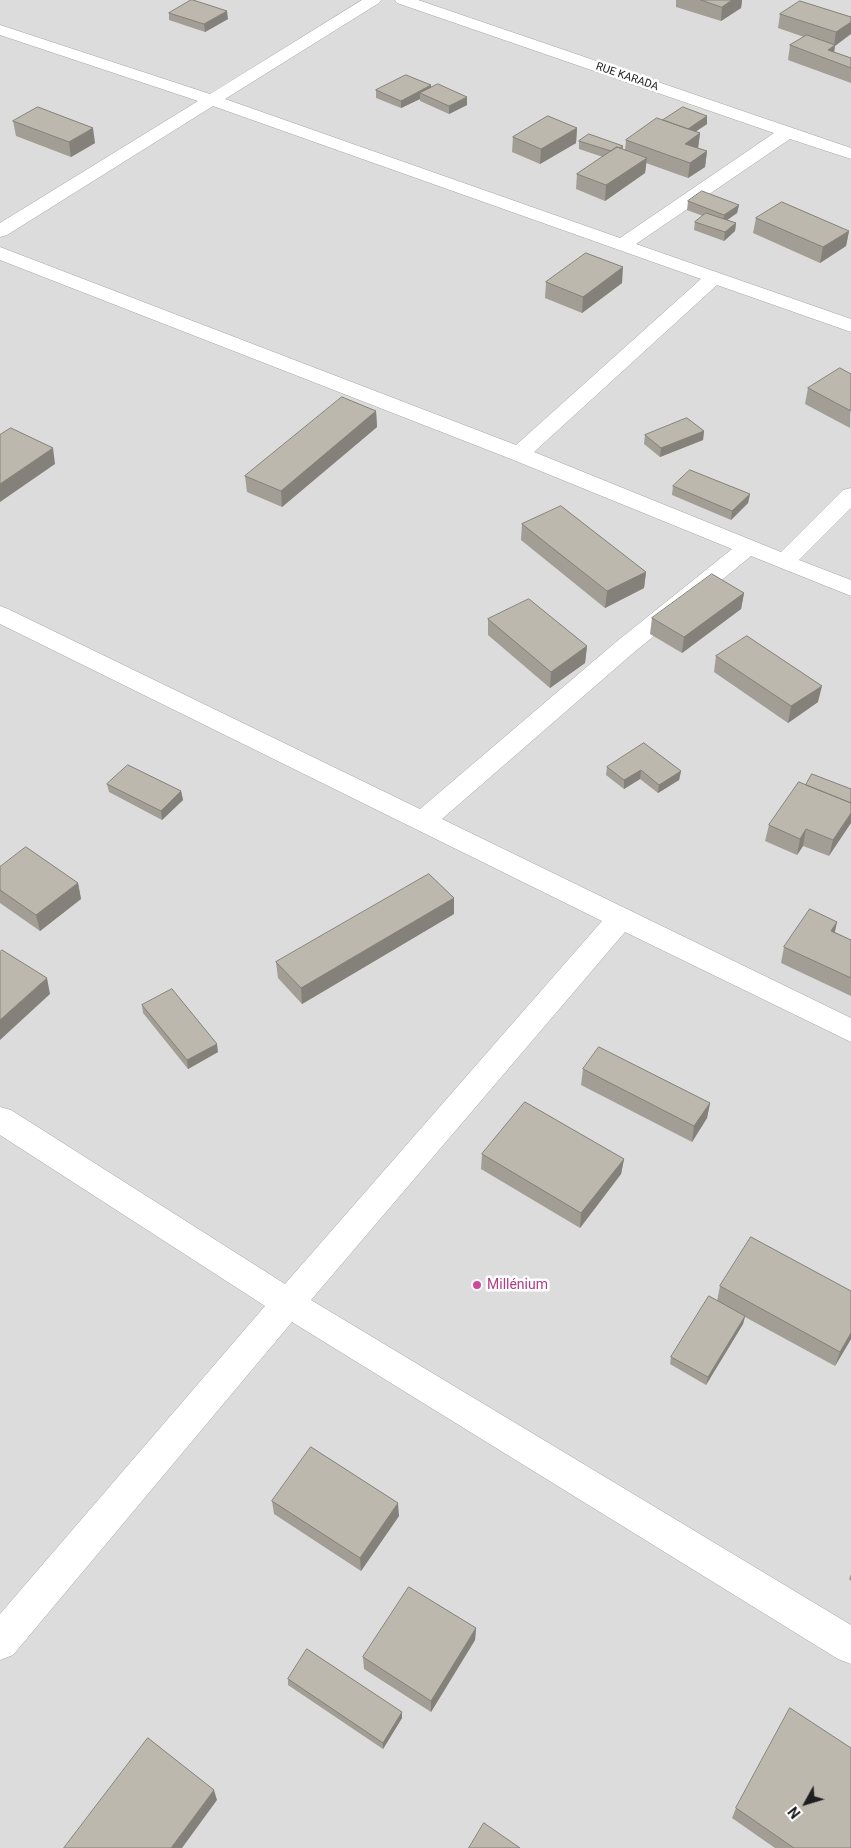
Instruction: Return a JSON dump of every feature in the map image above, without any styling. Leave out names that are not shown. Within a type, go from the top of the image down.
[{"type":"street","points":[[0,232],[373,0]]},
{"type":"street","name":"RUE KARADA","points":[[403,0],[851,154]]},
{"type":"street","points":[[0,30],[212,100],[851,326]]},
{"type":"street","points":[[623,244],[788,132]]},
{"type":"street","points":[[0,253],[519,454],[851,589]]},
{"type":"street","points":[[519,454],[715,277]]},
{"type":"street","points":[[784,562],[851,495]]},
{"type":"street","points":[[423,821],[624,648],[748,547]]},
{"type":"street","points":[[0,614],[851,1031]]},
{"type":"street","points":[[0,1642],[288,1303],[620,919]]},
{"type":"street","points":[[0,1119],[288,1303],[851,1646]]},
{"type":"shaded area","points":[[0,0],[851,0],[851,1848],[0,1848]]},
{"type":"building","points":[[191,0],[227,11],[204,24],[169,13]]},
{"type":"building","points":[[701,0],[732,0],[722,7]]},
{"type":"building","points":[[800,1],[851,17],[851,22],[836,32],[780,14]]},
{"type":"building","points":[[807,35],[835,45],[828,50],[851,58],[851,68],[790,45]]},
{"type":"building","points":[[406,75],[431,85],[401,101],[376,90]]},
{"type":"building","points":[[438,84],[467,97],[449,106],[420,93]]},
{"type":"building","points":[[38,107],[93,128],[69,142],[13,121]]},
{"type":"building","points":[[683,107],[707,116],[688,129],[663,120]]},
{"type":"building","points":[[548,116],[577,128],[541,149],[513,137]]},
{"type":"building","points":[[657,118],[700,133],[685,144],[707,151],[690,163],[626,140]]},
{"type":"building","points":[[589,134],[623,146],[611,151],[579,141]]},
{"type":"building","points":[[617,147],[647,158],[606,185],[577,174]]},
{"type":"building","points":[[702,191],[739,205],[724,215],[688,201]]},
{"type":"building","points":[[782,202],[849,231],[823,247],[756,218]]},
{"type":"building","points":[[706,213],[736,223],[725,232],[695,222]]},
{"type":"building","points":[[586,253],[623,267],[583,297],[546,282]]},
{"type":"building","points":[[840,368],[851,374],[851,411],[808,388]]},
{"type":"building","points":[[342,397],[376,411],[281,491],[245,476]]},
{"type":"building","points":[[687,418],[704,431],[661,448],[645,435]]},
{"type":"building","points":[[11,428],[53,448],[0,484],[0,435]]},
{"type":"building","points":[[690,470],[750,494],[732,511],[673,486]]},
{"type":"building","points":[[561,506],[646,572],[607,591],[522,524]]},
{"type":"building","points":[[712,574],[744,593],[684,637],[652,618]]},
{"type":"building","points":[[529,599],[587,646],[551,672],[488,619]]},
{"type":"building","points":[[747,636],[822,686],[791,706],[716,656]]},
{"type":"building","points":[[644,743],[681,771],[659,785],[641,770],[624,780],[607,767]]},
{"type":"building","points":[[128,765],[181,791],[161,811],[107,784]]},
{"type":"building","points":[[812,774],[851,789],[851,803],[806,785]]},
{"type":"building","points":[[799,782],[851,803],[851,813],[833,840],[806,829],[800,839],[769,825]]},
{"type":"building","points":[[26,847],[78,883],[36,915],[0,890],[0,867]]},
{"type":"building","points":[[429,874],[454,898],[301,988],[276,962]]},
{"type":"building","points":[[810,909],[837,922],[831,931],[851,940],[851,978],[784,947]]},
{"type":"building","points":[[2,950],[47,978],[0,1020],[0,952]]},
{"type":"building","points":[[172,989],[217,1044],[187,1060],[142,1005]]},
{"type":"building","points":[[599,1047],[710,1103],[694,1126],[583,1069]]},
{"type":"building","points":[[525,1102],[624,1159],[581,1213],[482,1154]]},
{"type":"building","points":[[751,1237],[851,1291],[851,1333],[840,1352],[720,1286]]},
{"type":"building","points":[[709,1296],[745,1316],[708,1377],[671,1357]]},
{"type":"building","points":[[311,1447],[398,1503],[360,1558],[272,1501]]},
{"type":"building","points":[[409,1587],[476,1628],[431,1701],[363,1657]]},
{"type":"building","points":[[307,1649],[402,1712],[383,1743],[288,1679]]},
{"type":"building","points":[[790,1708],[851,1748],[851,1848],[794,1848],[736,1808]]},
{"type":"building","points":[[148,1738],[214,1790],[171,1848],[64,1848]]},
{"type":"building","points":[[484,1823],[520,1848],[469,1848]]},
{"type":"place","name":"Millénium","points":[[477,1285]]}]
